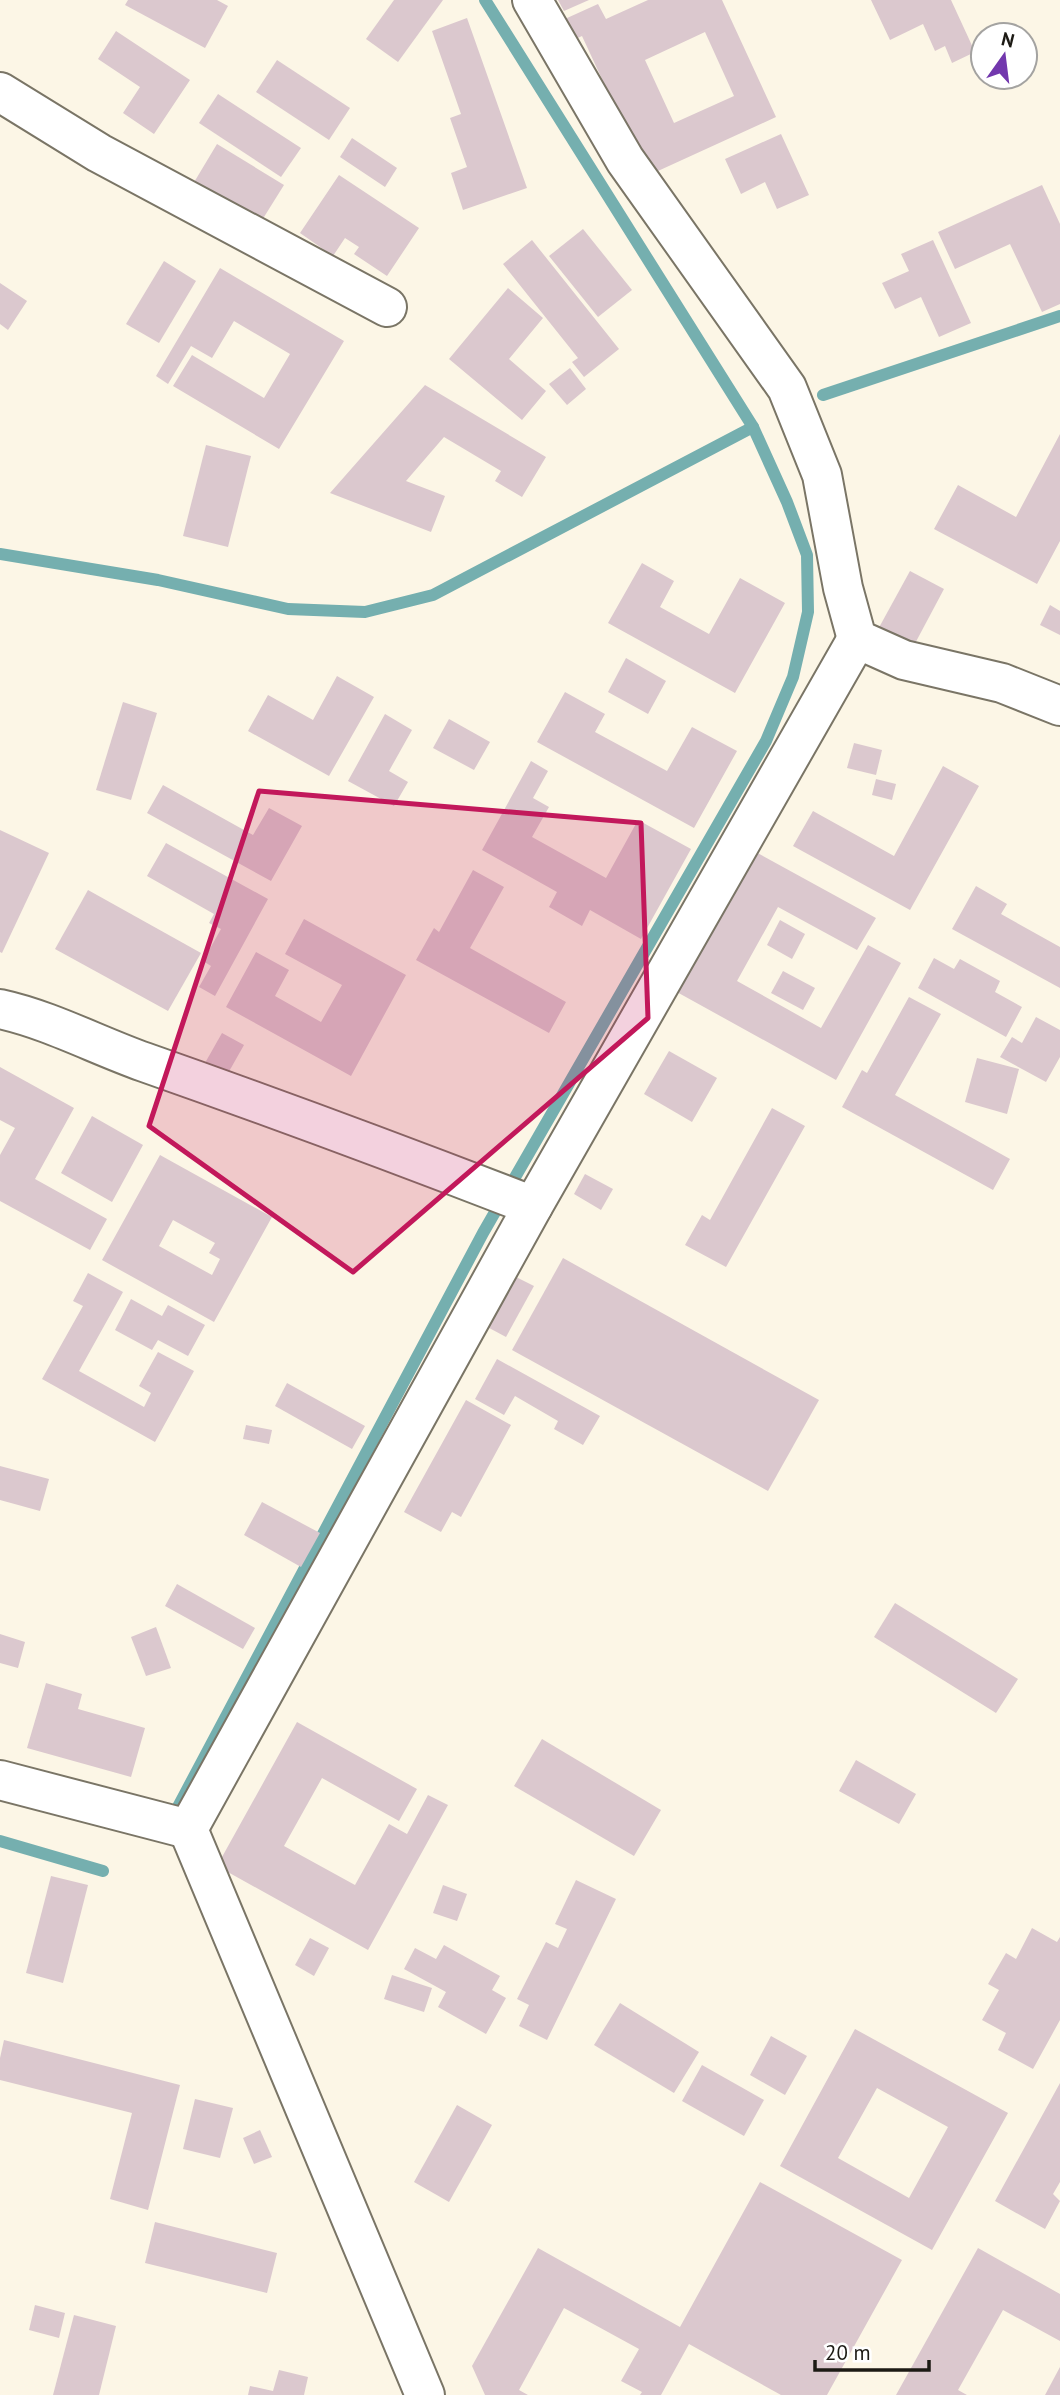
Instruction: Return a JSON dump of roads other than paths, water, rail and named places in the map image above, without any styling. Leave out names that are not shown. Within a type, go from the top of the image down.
[{"type":"street","points":[[188,1829],[533,1206],[857,639],[843,588],[822,475],[787,388],[625,160],[532,0]]},
{"type":"street","points":[[0,92],[99,153],[387,307]]},
{"type":"street","points":[[857,639],[904,660],[1002,683],[1060,706]]},
{"type":"street","points":[[0,1009],[21,1014],[108,1049],[336,1129],[533,1206]]},
{"type":"street","points":[[0,1780],[188,1829]]},
{"type":"street","points":[[188,1829],[425,2395]]},
{"type":"waterway","points":[[171,1820],[483,1233],[766,741],[793,677],[808,612],[807,555],[787,502],[753,427],[485,0]]},
{"type":"waterway","points":[[823,395],[1060,316]]},
{"type":"waterway","points":[[0,554],[158,580],[288,609],[365,612],[433,595],[753,427]]},
{"type":"waterway","points":[[0,1841],[103,1871]]}]
